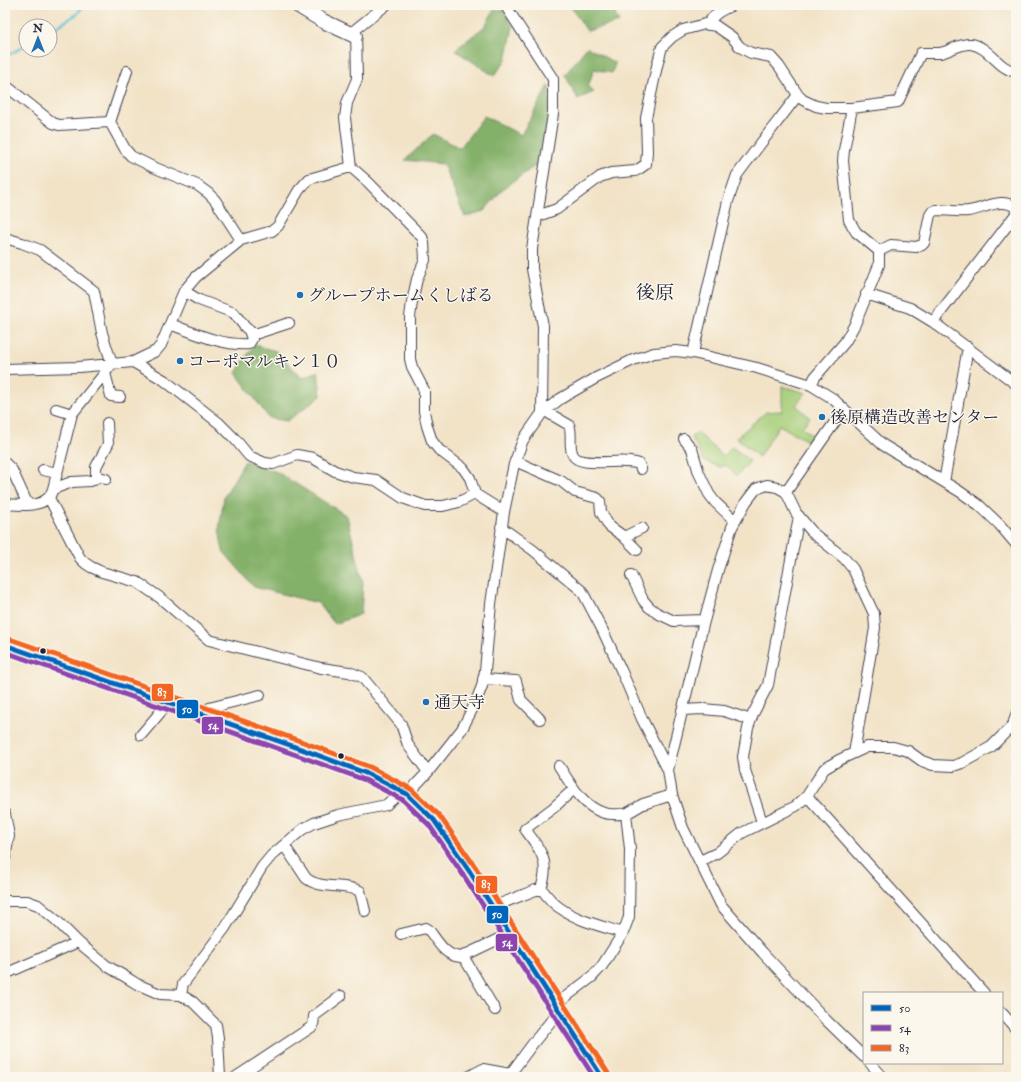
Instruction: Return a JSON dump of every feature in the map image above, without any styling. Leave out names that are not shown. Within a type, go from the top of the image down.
[{"type":"main road","points":[[297,5],[323,22],[355,36]]},
{"type":"main road","points":[[5,646],[206,715],[368,774],[405,792],[434,820],[602,1077]]},
{"type":"street","points":[[386,5],[356,29],[357,79],[347,104],[345,118],[351,167],[368,182],[422,237],[424,243],[425,260],[417,279],[412,302],[410,359],[412,367],[424,390],[424,411],[432,441],[439,450],[463,468],[470,478],[475,494],[504,512]]},
{"type":"street","points":[[505,5],[553,79],[553,114],[532,249],[532,269],[543,326],[544,412]]},
{"type":"street","points":[[708,25],[715,14],[733,5]]},
{"type":"street","points":[[538,216],[557,209],[600,177],[611,172],[639,170],[646,164],[646,118],[662,47],[672,37],[683,30],[704,24],[716,26],[732,37],[740,47],[751,53],[771,57],[803,100],[816,106],[826,108],[852,108],[898,102],[921,52],[940,52],[960,45],[970,44],[988,53],[1005,68],[1016,72]]},
{"type":"street","points":[[127,71],[110,122],[125,149],[131,156],[153,168],[197,185],[208,193],[215,200],[241,240]]},
{"type":"street","points":[[5,85],[52,123],[59,125],[110,122]]},
{"type":"street","points":[[693,353],[728,200],[738,175],[798,95]]},
{"type":"street","points":[[852,108],[843,161],[849,220],[856,232],[879,251]]},
{"type":"street","points":[[5,369],[80,367],[133,362],[156,351],[161,345],[184,291],[196,277],[241,240],[272,231],[278,226],[299,190],[309,179],[351,167]]},
{"type":"street","points":[[879,251],[892,245],[922,246],[930,215],[936,210],[969,211],[1004,202],[1011,204],[1016,208]]},
{"type":"street","points":[[933,322],[1016,214]]},
{"type":"street","points":[[5,238],[40,250],[94,291],[102,333],[112,364]]},
{"type":"street","points":[[811,385],[815,377],[845,342],[855,324],[879,265],[879,251]]},
{"type":"street","points":[[184,291],[199,300],[234,313],[252,333],[258,333],[289,323]]},
{"type":"street","points":[[866,294],[910,308],[933,322],[1016,384]]},
{"type":"street","points":[[170,324],[218,341],[237,345],[249,344],[252,339],[249,330]]},
{"type":"street","points":[[944,482],[968,348]]},
{"type":"street","points":[[181,995],[183,984],[225,928],[262,867],[272,855],[303,829],[320,820],[386,805],[405,792],[428,772],[462,729],[475,704],[483,679],[504,512],[515,461],[523,440],[544,412],[560,399],[590,382],[632,360],[666,351],[676,351],[693,353],[757,368],[811,385],[832,398],[883,445],[959,490],[979,505],[1000,524],[1016,544]]},
{"type":"street","points":[[133,362],[164,380],[219,423],[249,456],[265,463],[273,464],[297,455],[313,458],[334,471],[352,477],[376,480],[403,498],[425,506],[443,506],[459,502],[475,494]]},
{"type":"street","points":[[112,364],[72,414],[51,493],[80,558],[85,563],[102,572],[137,582],[159,597],[209,640],[321,668],[349,672],[362,677],[401,724],[408,745],[428,772]]},
{"type":"street","points":[[105,373],[111,396],[120,397]]},
{"type":"street","points":[[56,409],[72,414]]},
{"type":"street","points":[[786,492],[844,409]]},
{"type":"street","points":[[544,412],[569,424],[571,431],[571,449],[576,459],[588,462],[627,461],[639,464],[641,469]]},
{"type":"street","points":[[5,504],[28,505],[39,503],[51,493],[72,482],[90,481],[101,478],[96,467],[108,444],[108,423]]},
{"type":"street","points":[[684,439],[692,449],[699,473],[709,494],[715,502],[735,521]]},
{"type":"street","points":[[515,461],[561,481],[575,492],[597,498],[600,501],[601,512],[605,520],[637,550]]},
{"type":"street","points":[[5,463],[12,470],[28,505]]},
{"type":"street","points":[[44,470],[56,473]]},
{"type":"street","points":[[668,770],[704,620],[732,527],[756,488],[767,485],[777,487],[786,492],[799,516],[814,534],[844,558],[853,569],[874,614],[875,628],[854,753]]},
{"type":"street","points":[[762,822],[745,770],[743,757],[748,728],[768,685],[799,516]]},
{"type":"street","points":[[502,527],[533,550],[582,591],[609,643],[642,719],[668,770],[672,795],[683,828],[721,905],[735,923],[826,1020],[863,1056]]},
{"type":"street","points":[[624,537],[642,528]]},
{"type":"street","points":[[631,575],[643,600],[657,613],[674,621],[704,620]]},
{"type":"street","points":[[483,679],[516,681],[521,700],[540,719]]},
{"type":"street","points":[[206,715],[209,708],[260,695]]},
{"type":"street","points":[[141,735],[169,702]]},
{"type":"street","points":[[682,710],[703,709],[724,711],[751,720]]},
{"type":"street","points":[[700,861],[717,853],[742,833],[796,806],[807,796],[824,769],[854,753],[867,747],[893,748],[908,752],[922,761],[933,765],[953,766],[962,763],[992,747],[1012,725],[1016,715]]},
{"type":"street","points":[[559,766],[574,789],[596,810],[606,813],[626,814],[643,804],[672,795]]},
{"type":"street","points":[[541,888],[545,874],[544,858],[540,849],[525,829],[553,808],[574,789]]},
{"type":"street","points":[[807,796],[983,992]]},
{"type":"street","points":[[5,814],[9,836],[5,858]]},
{"type":"street","points":[[468,1077],[483,1070],[509,1076],[557,1008],[592,977],[602,966],[623,933],[629,917],[630,906],[630,849],[626,814]]},
{"type":"street","points":[[284,845],[306,878],[310,881],[354,888],[360,892],[365,911]]},
{"type":"street","points":[[492,907],[541,888]]},
{"type":"street","points":[[541,888],[551,901],[574,916],[623,933]]},
{"type":"street","points":[[5,901],[27,901],[38,905],[56,920],[78,942],[107,966],[137,984],[160,994],[181,995],[193,1002],[216,1025],[220,1077]]},
{"type":"street","points":[[401,934],[426,928],[446,952],[455,957],[463,956],[509,934]]},
{"type":"street","points":[[5,974],[78,942]]},
{"type":"street","points":[[463,956],[495,1010]]},
{"type":"street","points":[[236,1077],[313,1026],[314,1016],[341,996]]},
{"type":"street","points":[[1003,1014],[1016,1029]]},
{"type":"street","points":[[871,1064],[882,1077]]},
{"type":"green space","points":[[570,5],[617,5],[615,14],[619,22],[587,31]]},
{"type":"green space","points":[[494,10],[503,10],[513,27],[506,60],[494,76],[455,50],[485,26]]},
{"type":"green space","points":[[587,47],[615,63],[612,73],[594,69],[588,87],[594,92],[578,99],[565,75]]},
{"type":"green space","points":[[549,85],[549,114],[545,143],[536,165],[503,189],[484,211],[465,217],[443,164],[405,160],[433,134],[460,148],[484,116],[521,135]]},
{"type":"green space","points":[[254,345],[276,351],[302,378],[318,371],[321,396],[287,421],[269,418],[236,373]]},
{"type":"green space","points":[[782,386],[806,393],[796,405],[810,418],[802,427],[816,439],[813,444],[779,425],[759,457],[736,438],[766,412],[782,411]]},
{"type":"green space","points":[[698,433],[723,456],[732,447],[750,461],[737,476],[726,465],[720,467],[704,461],[691,437]]},
{"type":"green space","points":[[245,461],[277,472],[347,516],[363,583],[361,614],[335,624],[318,603],[254,587],[223,551],[219,529],[224,497]]},
{"type":"waterway","points":[[58,26],[77,14],[84,5]]},
{"type":"waterway","points":[[5,57],[18,50]]},
{"type":"transit line","name":"83","points":[[7,638],[306,743],[370,767],[411,789],[439,815],[476,868],[608,1073]]},
{"type":"transit line","name":"50","points":[[5,645],[304,750],[368,774],[407,794],[434,820],[470,872],[602,1077]]},
{"type":"transit line","name":"54","points":[[5,652],[365,780],[403,800],[429,825],[464,876],[594,1077]]},
{"type":"place","name":"グループホームくしばる","points":[[300,295]]},
{"type":"place","name":"コーポマルキン１０","points":[[180,361]]},
{"type":"place","name":"後原構造改善センター","points":[[822,417]]},
{"type":"place","name":"通天寺","points":[[426,702]]},
{"type":"district","name":"後原","points":[[655,293]]}]
